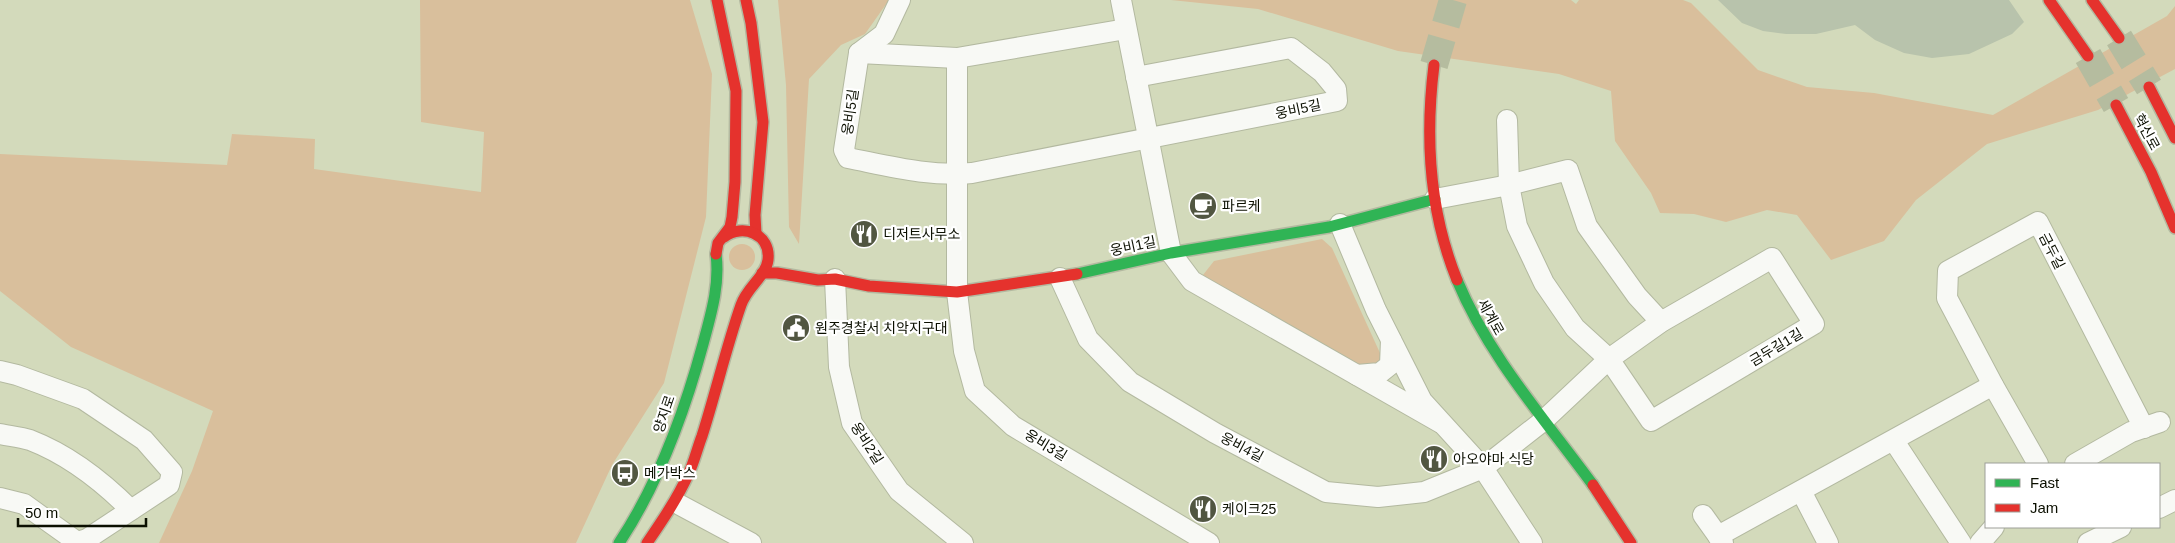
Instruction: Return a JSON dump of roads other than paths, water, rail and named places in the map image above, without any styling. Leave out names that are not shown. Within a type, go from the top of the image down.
[{"type":"street","points":[[717,0],[736,91],[735,182],[732,217],[730,227],[716,251],[718,268],[734,281],[747,283],[759,276],[777,273],[818,280],[835,279]]},
{"type":"street","points":[[647,543],[672,508],[689,474],[746,292],[767,266],[769,257],[767,248],[756,234],[755,215],[763,122],[751,23],[746,0]]},
{"type":"street","points":[[859,53],[884,34],[900,0]]},
{"type":"street","points":[[1121,0],[1150,139],[1171,253],[1192,281],[1441,424]]},
{"type":"street","points":[[2092,0],[2118,38]]},
{"type":"street","points":[[2054,2],[2088,56]]},
{"type":"street","points":[[859,53],[957,58],[1126,30]]},
{"type":"street","name":"웅비5길","points":[[859,53],[844,150],[848,158],[910,171],[958,174],[1150,139],[1337,101],[1336,88],[1322,72],[1291,48],[1136,77]]},
{"type":"street","points":[[957,58],[957,292]]},
{"type":"street","name":"세계로","points":[[1434,65],[1428,113],[1430,164],[1443,241],[1465,301],[1503,366],[1598,492],[1632,543]]},
{"type":"street","name":"혁신로","points":[[2149,86],[2175,138]]},
{"type":"street","name":"혁신로","points":[[2116,105],[2151,172],[2175,228]]},
{"type":"street","name":"금두길1길","points":[[1507,120],[1509,186],[1517,226],[1544,283],[1575,328],[1609,359],[1651,422],[1814,324],[1772,258],[1660,322],[1609,359],[1543,421]]},
{"type":"street","points":[[1435,199],[1509,186],[1568,170],[1587,226],[1637,296],[1660,322]]},
{"type":"street","name":"웅비1길","points":[[835,279],[869,286],[957,292],[1060,278],[1171,253],[1340,224],[1435,199]]},
{"type":"street","name":"금두길","points":[[2037,463],[1947,298],[1948,271],[2038,222],[2152,425],[2131,432],[2077,463]]},
{"type":"street","points":[[1340,224],[1376,310],[1422,400],[1441,424],[1483,468],[1532,543]]},
{"type":"street","points":[[724,237],[739,230],[756,234]]},
{"type":"street","points":[[769,257],[778,263],[820,270],[835,279]]},
{"type":"street","name":"양지로","points":[[619,543],[650,492],[665,458],[694,373],[717,287],[718,268]]},
{"type":"street","name":"웅비4길","points":[[1060,278],[1088,339],[1130,382],[1215,433],[1326,492],[1378,497],[1424,492],[1483,468],[1543,421]]},
{"type":"street","name":"웅비2길","points":[[835,279],[838,367],[852,424],[899,491],[963,543]]},
{"type":"street","name":"웅비3길","points":[[957,292],[964,351],[975,391],[1013,426],[1209,543]]},
{"type":"street","points":[[1357,375],[1380,373],[1390,365],[1391,338]]},
{"type":"street","points":[[656,543],[695,479],[727,381],[730,345]]},
{"type":"street","points":[[0,371],[17,375],[83,399],[144,440],[172,472],[169,485],[87,539],[77,542],[24,504],[0,498]]},
{"type":"street","points":[[1703,515],[1721,539],[1801,491],[1993,385]]},
{"type":"street","points":[[0,434],[30,440],[66,457],[106,484],[131,510]]},
{"type":"street","points":[[1894,441],[1961,543]]},
{"type":"street","points":[[1801,491],[1828,543]]},
{"type":"street","points":[[2160,508],[2175,500]]},
{"type":"street","points":[[680,505],[751,543]]},
{"type":"street","points":[[1980,543],[1993,528]]},
{"type":"street","points":[[2088,543],[2119,528]]},
{"type":"tunnel","points":[[1434,65],[1453,0]]},
{"type":"tunnel","points":[[2119,38],[2149,87]]},
{"type":"tunnel","points":[[2088,56],[2116,105]]},
{"type":"place","name":"파르케","points":[[1203,206]]},
{"type":"place","name":"디저트사무소","points":[[864,234]]},
{"type":"place","name":"원주경찰서 치악지구대","points":[[796,328]]},
{"type":"place","name":"아오야마 식당","points":[[1434,459]]},
{"type":"place","name":"메가박스","points":[[625,473]]},
{"type":"place","name":"케이크25","points":[[1203,509]]}]
